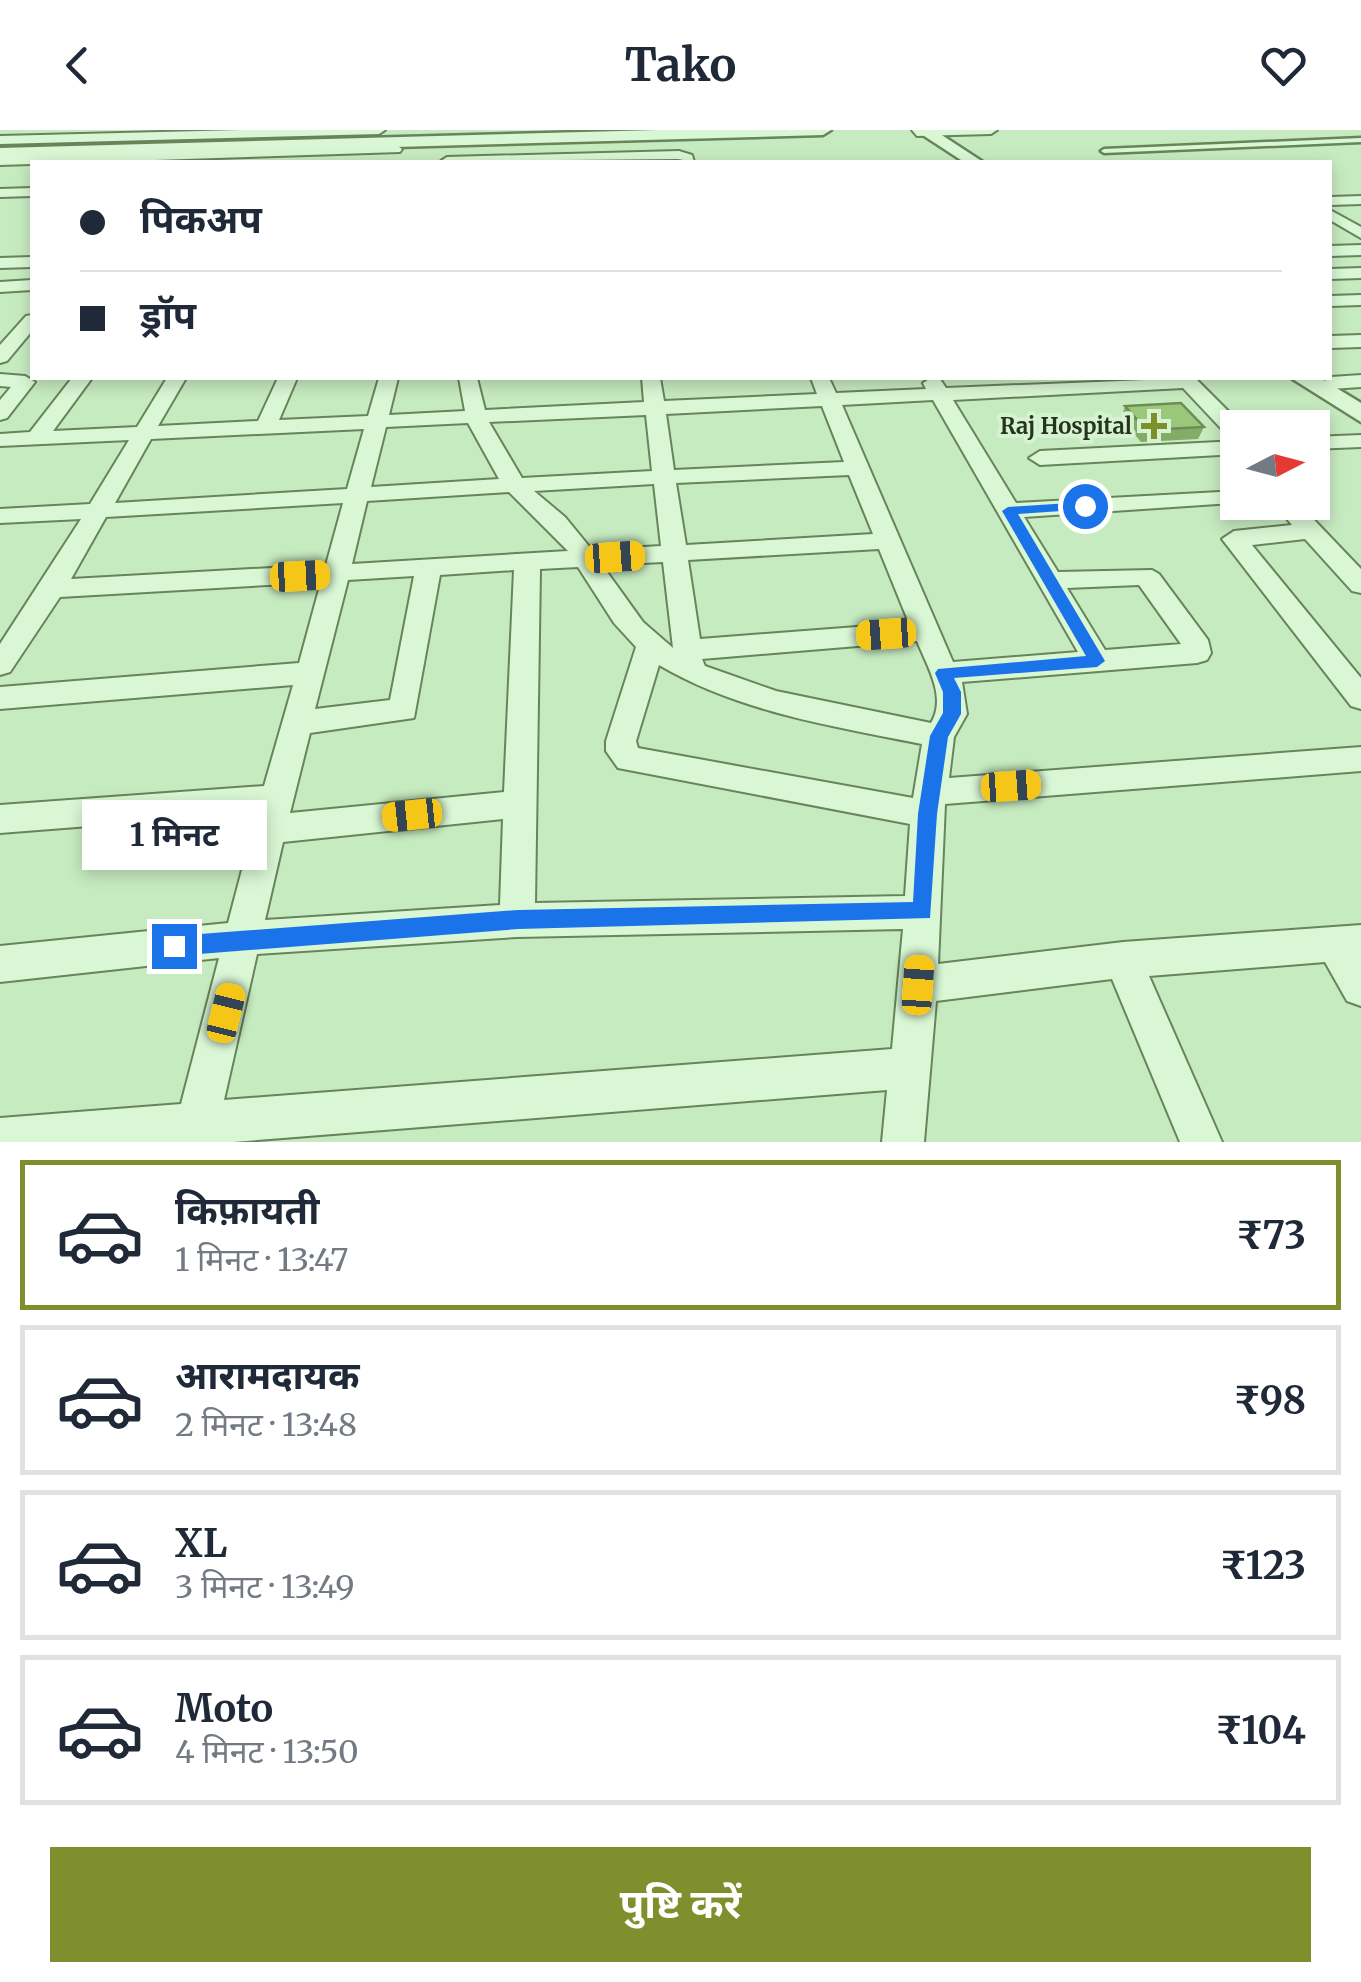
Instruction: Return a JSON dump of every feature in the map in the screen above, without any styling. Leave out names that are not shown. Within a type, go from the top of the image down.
[{"type":"street","points":[[0,161],[133,147],[378,130]]},
{"type":"street","points":[[0,147],[62,134],[203,155],[395,151],[453,140],[664,130]]},
{"type":"street","points":[[203,155],[248,138],[823,130]]},
{"type":"street","points":[[919,131],[991,130]]},
{"type":"street","points":[[919,131],[958,160]]},
{"type":"street","points":[[919,131],[971,160]]},
{"type":"street","points":[[248,138],[395,151]]},
{"type":"street","points":[[448,160],[453,140]]},
{"type":"street","points":[[0,147],[133,147]]},
{"type":"street","points":[[575,160],[679,156],[688,160]]},
{"type":"street","points":[[0,205],[7,193]]},
{"type":"street","points":[[1332,201],[1359,202]]},
{"type":"street","points":[[1332,215],[1361,233]]},
{"type":"street","points":[[0,246],[30,245]]},
{"type":"street","points":[[1332,251],[1361,250]]},
{"type":"street","points":[[0,263],[30,262]]},
{"type":"street","points":[[1332,274],[1361,273]]},
{"type":"street","points":[[0,286],[30,285]]},
{"type":"street","points":[[1332,302],[1361,300]]},
{"type":"street","points":[[0,357],[30,322]]},
{"type":"street","points":[[1332,342],[1361,341]]},
{"type":"street","points":[[0,380],[26,382],[0,414]]},
{"type":"street","points":[[37,438],[80,380]]},
{"type":"street","points":[[0,665],[52,589],[175,380]]},
{"type":"street","points":[[266,426],[286,380]]},
{"type":"street","points":[[195,1134],[309,673],[387,380]]},
{"type":"street","points":[[468,380],[474,416],[490,450],[518,488],[563,529],[634,630],[652,645],[766,698],[939,736]]},
{"type":"street","points":[[651,380],[690,660]]},
{"type":"street","points":[[0,440],[654,408],[825,388],[1186,380],[1220,424]]},
{"type":"street","points":[[1305,380],[1361,414]]},
{"type":"street","points":[[1327,380],[1361,382]]},
{"type":"street","points":[[1327,380],[1361,402]]},
{"type":"street","points":[[935,386],[1097,661]]},
{"type":"street","points":[[825,388],[952,692],[952,714],[939,736],[930,803],[904,1142]]},
{"type":"street","points":[[1330,442],[1361,441]]},
{"type":"street","points":[[1040,458],[1220,446]]},
{"type":"street","points":[[0,516],[518,488],[664,475],[856,468]]},
{"type":"street","points":[[1008,511],[1220,499]]},
{"type":"street","points":[[1301,520],[1361,585]]},
{"type":"street","points":[[1311,531],[1234,539],[1361,698]]},
{"type":"street","points":[[52,589],[886,541]]},
{"type":"street","points":[[518,920],[527,562]]},
{"type":"street","points":[[297,723],[403,710],[428,569]]},
{"type":"street","points":[[944,673],[1192,655],[1198,647],[1150,580],[1143,576],[1050,581]]},
{"type":"street","points":[[690,660],[926,632]]},
{"type":"street","points":[[652,645],[621,741],[622,751],[629,759],[930,803],[1361,758]]},
{"type":"street","points":[[0,698],[309,673]]},
{"type":"street","points":[[0,819],[520,804]]},
{"type":"street","points":[[0,964],[244,938],[518,920],[923,912]]},
{"type":"street","points":[[918,985],[1123,960],[1348,943],[1361,988]]},
{"type":"street","points":[[1123,960],[1201,1142]]},
{"type":"street","points":[[0,1140],[195,1134],[910,1068]]},
{"type":"lane","points":[[1284,130],[1307,142]]},
{"type":"lane","points":[[1104,151],[1361,140]]},
{"type":"building","points":[[1181,403],[1204,427],[1146,430],[1125,406]]},
{"type":"place","name":"Raj Hospital","points":[[1154,426]]},
{"type":"route","points":[[174,946],[518,920],[923,912],[928,814],[939,736],[952,714],[952,692],[944,673],[1097,661],[1008,511],[1085,506]]}]
